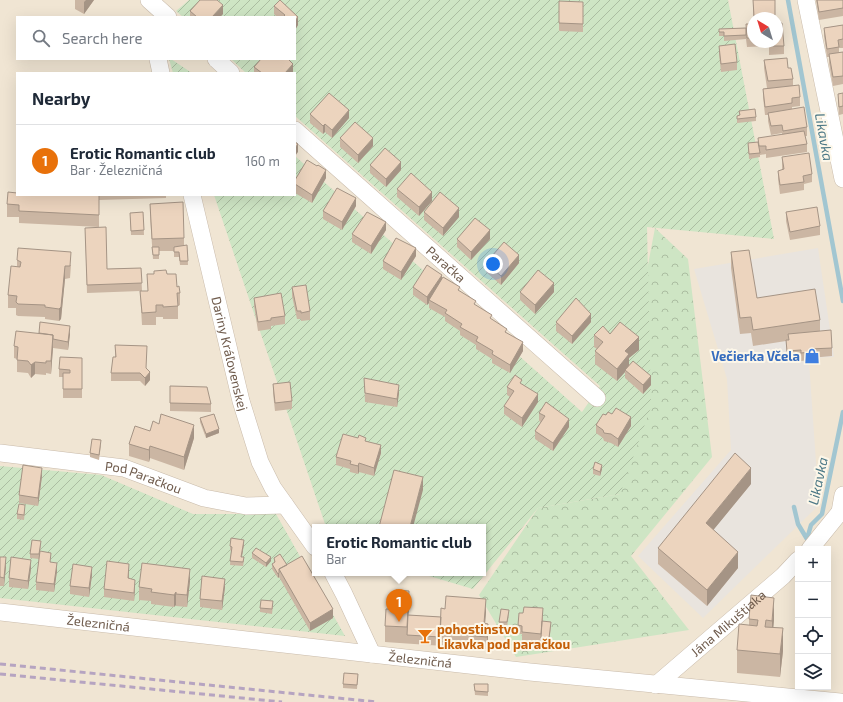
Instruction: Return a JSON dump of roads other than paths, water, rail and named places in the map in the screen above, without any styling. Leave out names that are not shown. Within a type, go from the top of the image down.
[{"type":"street","points":[[144,0],[148,16]]},
{"type":"street","points":[[148,0],[167,16]]},
{"type":"street","points":[[806,0],[841,163],[843,179]]},
{"type":"street","points":[[158,60],[161,72]]},
{"type":"street","points":[[217,60],[230,72]]},
{"type":"street","name":"Paračka","points":[[296,131],[598,398]]},
{"type":"street","name":"Dariny Kráľovenskej","points":[[192,196],[241,401],[260,462],[273,488],[312,543]]},
{"type":"street","name":"Pod Paračkou","points":[[0,453],[124,468],[204,498],[246,506],[285,505]]},
{"type":"street","points":[[814,546],[840,512],[843,495]]},
{"type":"street","name":"Jána Mikuštiaka","points":[[656,685],[795,563]]},
{"type":"street","points":[[334,576],[344,594],[372,654]]},
{"type":"street","name":"Železničná","points":[[0,612],[656,685],[840,702]]},
{"type":"waterway","name":"Likavka","points":[[788,0],[843,301]]},
{"type":"waterway","name":"Likavka","points":[[810,544],[807,539],[811,525],[822,514],[843,412]]},
{"type":"waterway","points":[[794,507],[798,524],[807,539]]},
{"type":"railway","points":[[0,664],[377,702]]},
{"type":"railway","points":[[0,674],[282,702]]},
{"type":"place","name":"Večierka Včela","points":[[812,356]]},
{"type":"place","name":"Erotic Romantic club","points":[[399,622]]},
{"type":"place","name":"pohostinstvo Likavka pod paračkou","points":[[425,636]]}]
